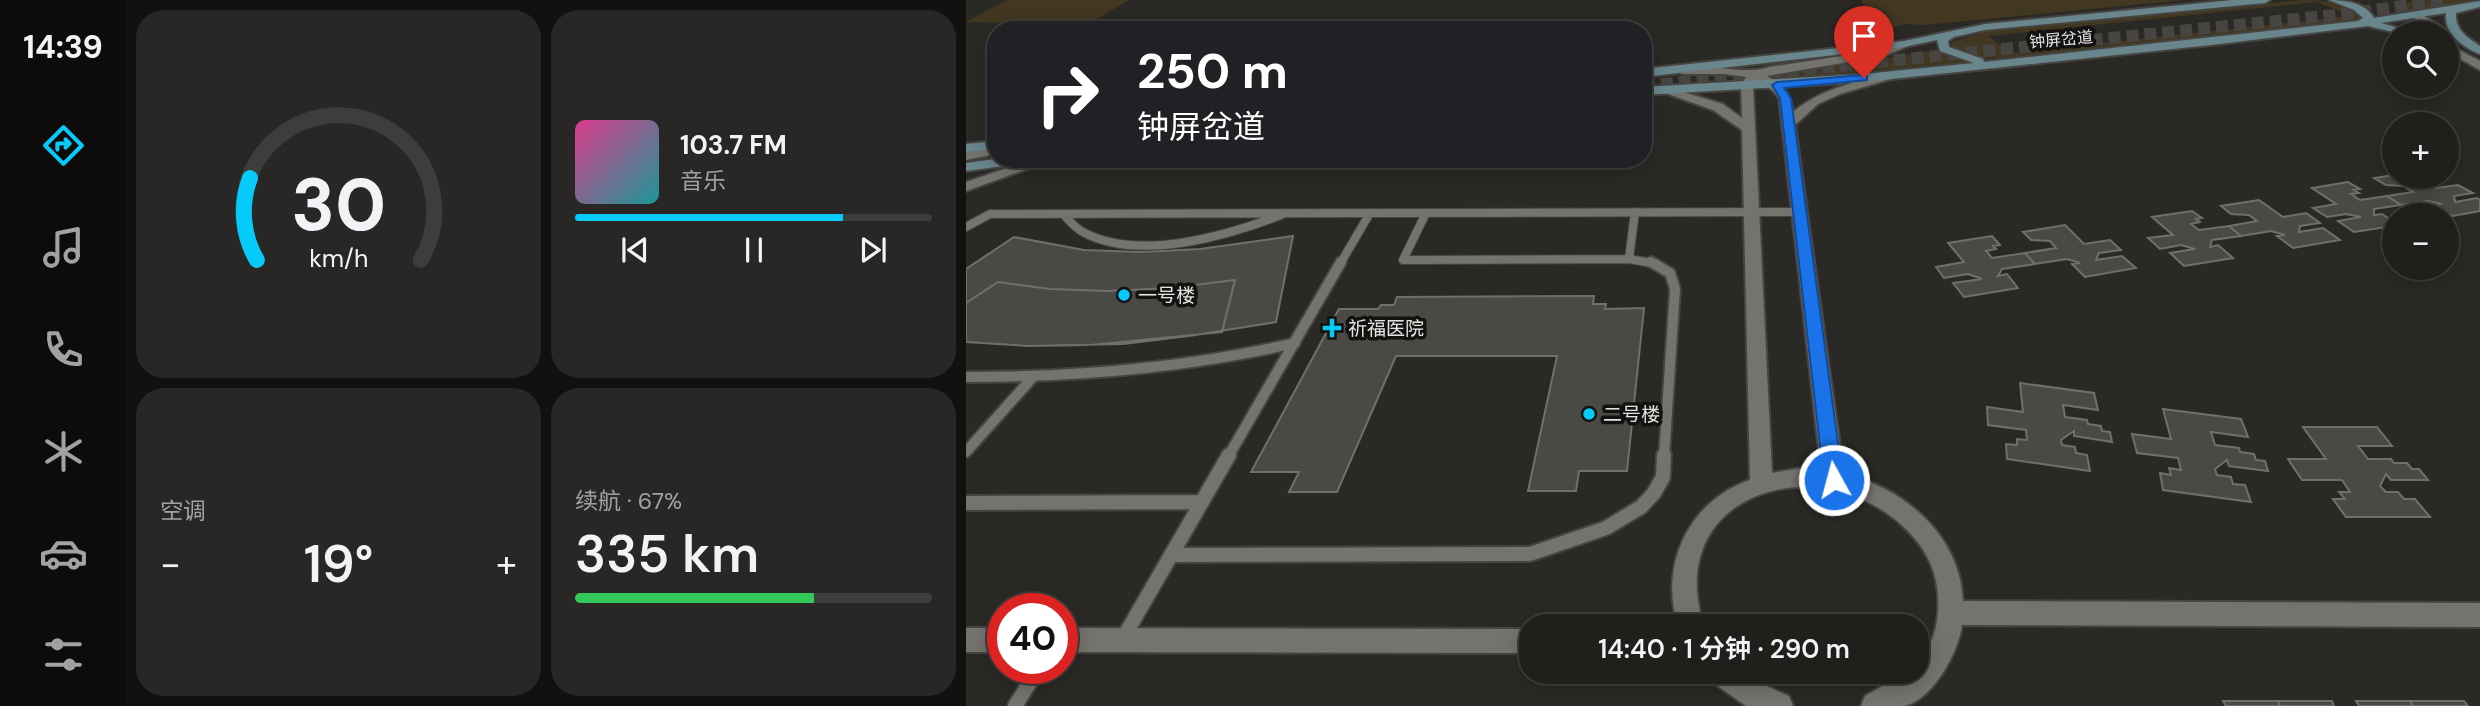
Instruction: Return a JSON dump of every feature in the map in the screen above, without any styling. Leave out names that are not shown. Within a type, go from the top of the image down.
[{"type":"main road","name":"钟屏岔道","points":[[1652,72],[1903,44],[1995,26],[2265,0]]},
{"type":"main road","points":[[2334,0],[2362,10],[2368,18],[2362,23]]},
{"type":"main road","name":"钟屏岔道","points":[[1652,91],[1751,81],[1777,85],[2211,42],[2362,23],[2397,12],[2414,14],[2480,4]]},
{"type":"main road","points":[[2458,8],[2451,12],[2450,24],[2480,52]]},
{"type":"main road","points":[[2362,23],[2382,27]]},
{"type":"main road","points":[[1952,33],[1942,40],[1944,49],[1948,52],[1973,60],[1996,63]]},
{"type":"main road","points":[[966,148],[987,146]]},
{"type":"main road","points":[[966,167],[987,164]]},
{"type":"street","points":[[2397,12],[2409,21]]},
{"type":"street","points":[[2414,14],[2426,21]]},
{"type":"street","points":[[2459,40],[2480,52]]},
{"type":"street","points":[[1665,70],[1709,69],[1751,81],[1784,68],[1884,53],[1903,44]]},
{"type":"street","points":[[2459,54],[2480,66]]},
{"type":"street","points":[[1663,90],[1672,86],[1674,79],[1665,70]]},
{"type":"street","points":[[1789,123],[1814,101],[1836,91],[1879,79],[1933,71]]},
{"type":"street","points":[[1751,81],[1749,129],[1761,484]]},
{"type":"street","points":[[1777,85],[1786,98],[1834,480]]},
{"type":"street","points":[[1663,90],[1695,97],[1718,107],[1749,129]]},
{"type":"street","points":[[966,156],[987,152]]},
{"type":"street","points":[[966,187],[1022,168]]},
{"type":"street","points":[[1682,614],[1682,572],[1692,542],[1709,517],[1725,504],[1761,484],[1785,479],[1834,480],[1871,492],[1904,512],[1931,540],[1948,575],[1952,613],[1948,637],[1937,660],[1920,681],[1891,703]]},
{"type":"street","points":[[1952,613],[2480,615]]},
{"type":"street","points":[[966,640],[987,640]]},
{"type":"street","points":[[1078,640],[1519,641]]},
{"type":"street","points":[[1737,684],[1749,693],[1779,706]]},
{"type":"lane","points":[[1629,259],[1636,212]]},
{"type":"lane","points":[[966,227],[990,214],[1800,212]]},
{"type":"lane","points":[[1063,214],[1075,228],[1097,238],[1147,244],[1208,238],[1250,228],[1286,213]]},
{"type":"lane","points":[[1122,640],[1370,213]]},
{"type":"lane","points":[[1171,555],[1530,554],[1583,537],[1634,512],[1653,496],[1663,477],[1674,275],[1660,264],[1629,259],[1403,260],[1426,213]]},
{"type":"lane","points":[[966,377],[1033,377],[1144,371],[1220,360],[1294,343]]},
{"type":"lane","points":[[966,452],[1033,377]]},
{"type":"lane","points":[[966,503],[1202,502]]},
{"type":"lane","points":[[1015,706],[1029,684]]},
{"type":"shaded area","points":[[1007,0],[1129,0],[1094,21],[966,22]]},
{"type":"shaded area","points":[[1861,0],[2186,0],[1925,25],[1905,24],[1878,33]]},
{"type":"shaded area","points":[[2303,0],[2333,3],[2361,15],[2361,20],[2014,57],[1973,57],[1952,47],[1952,42],[1988,31]],"holes":[[[2317,2],[2351,16],[2011,53],[1988,36]]]},
{"type":"shaded area","points":[[2414,0],[2480,1],[2408,11],[2404,4]]},
{"type":"shaded area","points":[[1938,50],[1968,62],[1782,79],[1774,77],[1792,71]]},
{"type":"building","points":[[2348,182],[2360,189],[2354,190],[2359,193],[2351,194],[2360,200],[2387,196],[2398,203],[2382,203],[2382,208],[2374,209],[2374,215],[2382,214],[2382,228],[2354,232],[2338,221],[2361,217],[2346,214],[2327,217],[2313,208],[2336,204],[2312,188]]},
{"type":"building","points":[[2459,186],[2473,193],[2454,196],[2455,202],[2477,198],[2480,200],[2480,211],[2459,215],[2459,203],[2398,203],[2387,196],[2413,192],[2408,189],[2459,189]]},
{"type":"building","points":[[2259,200],[2283,217],[2306,213],[2320,223],[2300,226],[2299,232],[2323,228],[2340,240],[2293,248],[2277,236],[2285,235],[2271,231],[2241,236],[2229,226],[2257,221],[2249,215],[2231,214],[2221,206]]},
{"type":"building","points":[[2192,211],[2202,218],[2196,219],[2200,222],[2191,224],[2199,230],[2229,226],[2241,236],[2212,240],[2210,247],[2218,245],[2233,258],[2184,266],[2170,253],[2195,249],[2181,245],[2160,249],[2148,238],[2173,235],[2152,217]]},
{"type":"building","points":[[2065,225],[2084,244],[2110,240],[2121,250],[2099,253],[2096,260],[2122,256],[2136,268],[2085,277],[2072,264],[2080,263],[2067,259],[2035,264],[2025,253],[2056,248],[2050,241],[2031,240],[2023,232]]},
{"type":"building","name":"一号楼","points":[[1293,236],[1276,322],[1123,344],[1028,346],[966,342],[966,269],[1014,237],[1084,250],[1140,252],[1200,249]]},
{"type":"building","points":[[1992,236],[2000,245],[1993,246],[1996,249],[1986,251],[1992,258],[2025,253],[2035,264],[2002,269],[1998,276],[2007,274],[2018,288],[1964,297],[1953,283],[1982,279],[1968,274],[1944,278],[1936,267],[1964,262],[1948,243]]},
{"type":"building","points":[[1235,280],[1222,332],[1091,345],[1028,346],[966,342],[966,303],[998,282],[1050,289],[1108,291],[1171,288]]},
{"type":"building","name":"二号楼","points":[[1594,296],[1593,304],[1606,304],[1605,309],[1644,308],[1627,471],[1579,471],[1576,491],[1528,491],[1557,356],[1396,356],[1337,492],[1289,492],[1299,472],[1251,472],[1339,309],[1378,309],[1381,305],[1394,305],[1397,297]]},
{"type":"building","points":[[2020,383],[2094,393],[2098,410],[2063,405],[2065,417],[2087,420],[2088,424],[2101,426],[2102,431],[2110,432],[2112,442],[2074,436],[2074,431],[2061,440],[2062,445],[2075,447],[2076,453],[2087,455],[2090,471],[2007,459],[2006,444],[2017,445],[2017,439],[2027,440],[2026,430],[1988,425],[1987,407],[2023,412]]},
{"type":"building","points":[[2163,409],[2241,419],[2248,437],[2211,432],[2215,445],[2239,448],[2240,452],[2254,454],[2256,460],[2265,461],[2268,471],[2229,466],[2227,460],[2215,469],[2217,475],[2231,477],[2233,484],[2245,485],[2251,502],[2163,490],[2160,473],[2171,475],[2169,468],[2181,470],[2178,458],[2137,453],[2132,434],[2171,439]]},
{"type":"building","points":[[2303,427],[2377,427],[2392,446],[2358,446],[2368,459],[2391,459],[2394,463],[2407,463],[2412,469],[2419,469],[2428,480],[2391,480],[2386,474],[2380,486],[2386,492],[2398,492],[2404,499],[2415,499],[2430,517],[2346,517],[2333,499],[2345,499],[2339,492],[2350,492],[2342,480],[2302,480],[2288,459],[2326,459]]},
{"type":"building","points":[[2223,701],[2278,701],[2280,706],[2226,706]]},
{"type":"building","points":[[2278,701],[2332,701],[2334,706],[2280,706]]},
{"type":"building","points":[[2356,701],[2410,701],[2413,706],[2359,706]]},
{"type":"building","points":[[2410,701],[2464,701],[2468,706],[2413,706]]},
{"type":"tunnel","points":[[1652,85],[2345,14],[2445,0]]},
{"type":"place","name":"一号楼","points":[[1124,295]]},
{"type":"place","name":"祈福医院","points":[[1332,328]]},
{"type":"place","name":"二号楼","points":[[1589,414]]},
{"type":"route","points":[[1834,480],[1786,98],[1777,85],[1864,78]]}]
